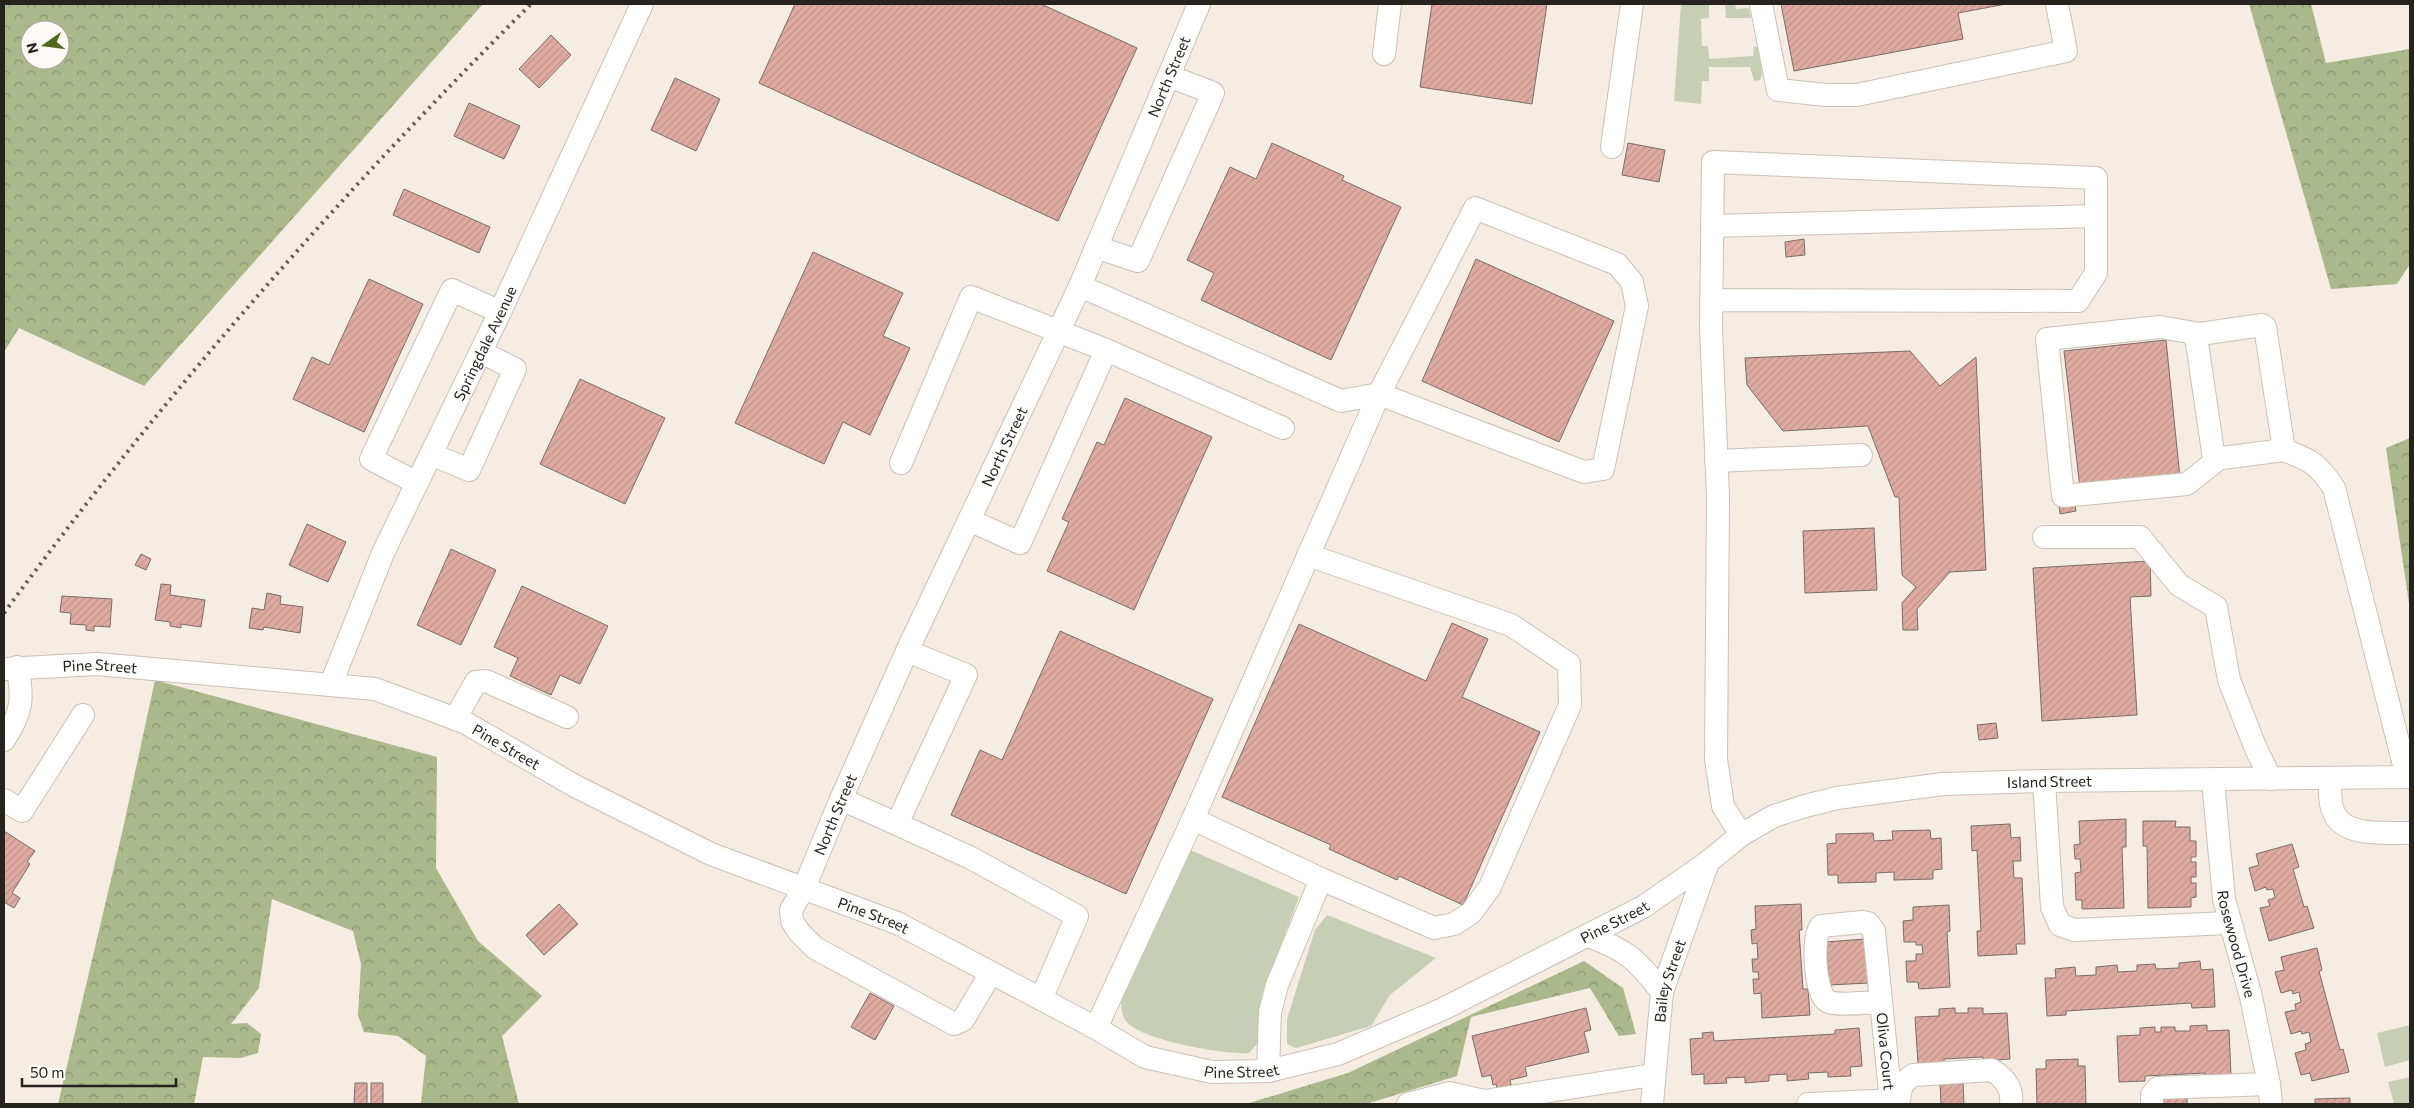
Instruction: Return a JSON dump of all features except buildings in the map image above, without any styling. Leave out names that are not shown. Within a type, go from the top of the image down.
[{"type":"street","name":"Springdale Avenue","points":[[331,684],[383,553],[500,312],[642,4]]},
{"type":"street","name":"North Street","points":[[991,972],[963,1020],[954,1024],[815,948],[799,932],[792,921],[791,910],[804,888],[840,799],[907,651],[1080,286],[1200,4]]},
{"type":"street","points":[[1384,54],[1390,4]]},
{"type":"street","points":[[1612,147],[1632,4]]},
{"type":"street","points":[[1761,4],[1778,90],[1826,95],[1857,94],[2066,51],[2057,4]]},
{"type":"street","points":[[1096,247],[1138,261],[1213,93],[1169,76]]},
{"type":"street","points":[[1711,300],[2078,301],[2096,273],[2096,178],[1713,162],[1711,300],[1716,461],[1716,759],[1723,806],[1741,835]]},
{"type":"street","points":[[1080,286],[1341,401],[1378,394],[1584,472],[1603,469],[1637,306],[1632,282],[1617,264],[1475,208],[1378,394],[1193,819],[1096,1028]]},
{"type":"street","points":[[1712,226],[2096,216]]},
{"type":"street","points":[[417,483],[371,459],[452,290],[500,312]]},
{"type":"street","points":[[901,464],[971,297],[1059,330],[1283,428]]},
{"type":"street","points":[[2284,450],[2265,327],[2262,325],[2200,334],[2160,327],[2047,338],[2062,496],[2187,484],[2217,460],[2284,450],[2310,460],[2320,467],[2334,488],[2409,777]]},
{"type":"street","points":[[2200,334],[2195,341],[2212,457],[2217,460]]},
{"type":"street","points":[[969,520],[1020,544],[1106,350]]},
{"type":"street","points":[[431,454],[469,470],[515,369],[481,352]]},
{"type":"street","points":[[1716,461],[1861,455]]},
{"type":"street","points":[[2044,537],[2140,536],[2179,585],[2216,607],[2229,680],[2256,749],[2271,780]]},
{"type":"street","points":[[1193,819],[1321,879],[1434,928],[1454,924],[1471,913],[1490,888],[1570,705],[1569,664],[1511,625],[1308,555]]},
{"type":"street","points":[[897,824],[966,675],[907,651]]},
{"type":"street","name":"Pine Street","points":[[10,668],[97,664],[375,689],[455,719],[575,786],[711,854],[897,923],[1096,1028],[1146,1057],[1212,1072],[1268,1071],[1347,1050],[1443,1009],[1588,936],[1643,907],[1708,862]]},
{"type":"street","points":[[4,740],[16,720],[22,702],[10,668]]},
{"type":"street","points":[[455,719],[476,682],[486,681],[567,717]]},
{"type":"street","points":[[4,800],[22,811],[83,715]]},
{"type":"street","name":"Island Street","points":[[1708,862],[1741,835],[1774,816],[1837,798],[1943,784],[2409,777]]},
{"type":"street","points":[[2330,778],[2334,814],[2348,828],[2358,831],[2410,833]]},
{"type":"street","name":"Rosewood Drive","points":[[2213,780],[2228,923],[2251,997],[2270,1094]]},
{"type":"street","points":[[2044,781],[2052,907],[2060,925],[2075,930],[2228,923]]},
{"type":"street","points":[[840,799],[971,858],[1077,916],[1041,999]]},
{"type":"street","name":"Bailey Street","points":[[1652,1104],[1653,1075],[1662,992],[1708,862]]},
{"type":"street","points":[[1268,1071],[1270,1012],[1277,985],[1321,879]]},
{"type":"street","points":[[1588,936],[1611,944],[1639,962],[1662,992]]},
{"type":"street","name":"Oliva Court","points":[[1880,1002],[1896,1102]]},
{"type":"street","points":[[1808,1104],[1896,1102],[1902,1084],[1913,1075],[1992,1070],[1999,1074],[2010,1090],[2011,1104]]},
{"type":"street","points":[[1408,1104],[1448,1093],[1462,1100],[1484,1101],[1653,1075]]},
{"type":"street","points":[[2152,1104],[2152,1095],[2158,1088],[2270,1094]]},
{"type":"green space","points":[[4,4],[483,4],[144,386],[19,328],[4,352]]},
{"type":"green space","points":[[1681,4],[1735,4],[1736,9],[1749,8],[1751,18],[1726,18],[1725,5],[1709,5],[1709,18],[1701,19],[1702,46],[1708,46],[1709,59],[1753,56],[1754,46],[1759,48],[1762,74],[1760,80],[1754,81],[1750,67],[1709,67],[1709,81],[1702,81],[1701,104],[1674,101]]},
{"type":"green space","points":[[2249,4],[2311,4],[2326,63],[2410,49],[2410,264],[2397,284],[2331,289]]},
{"type":"green space","points":[[2410,438],[2410,610],[2386,448]]},
{"type":"green space","points":[[155,680],[437,757],[436,868],[478,941],[542,996],[502,1036],[519,1104],[421,1104],[426,1056],[398,1036],[364,1032],[358,1015],[361,964],[353,931],[272,899],[259,988],[231,1024],[247,1023],[261,1034],[258,1053],[241,1058],[203,1057],[194,1104],[58,1104],[122,833]]},
{"type":"green space","points":[[1190,850],[1299,897],[1264,990],[1257,1044],[1249,1053],[1202,1049],[1162,1039],[1131,1026],[1122,1014],[1125,984]]},
{"type":"green space","points":[[1327,915],[1436,958],[1390,995],[1371,1026],[1296,1048],[1287,1044],[1287,1019],[1315,930]]},
{"type":"green space","points":[[1584,961],[1623,988],[1636,1034],[1619,1036],[1590,988],[1471,1017],[1457,1076],[1366,1104],[1246,1104],[1348,1073]]},
{"type":"green space","points":[[2410,1025],[2410,1060],[2385,1067],[2377,1033]]},
{"type":"green space","points":[[2410,1077],[2410,1104],[2394,1104],[2388,1082]]},
{"type":"railway","points":[[4,613],[126,453],[256,298],[391,149],[531,4]]}]
